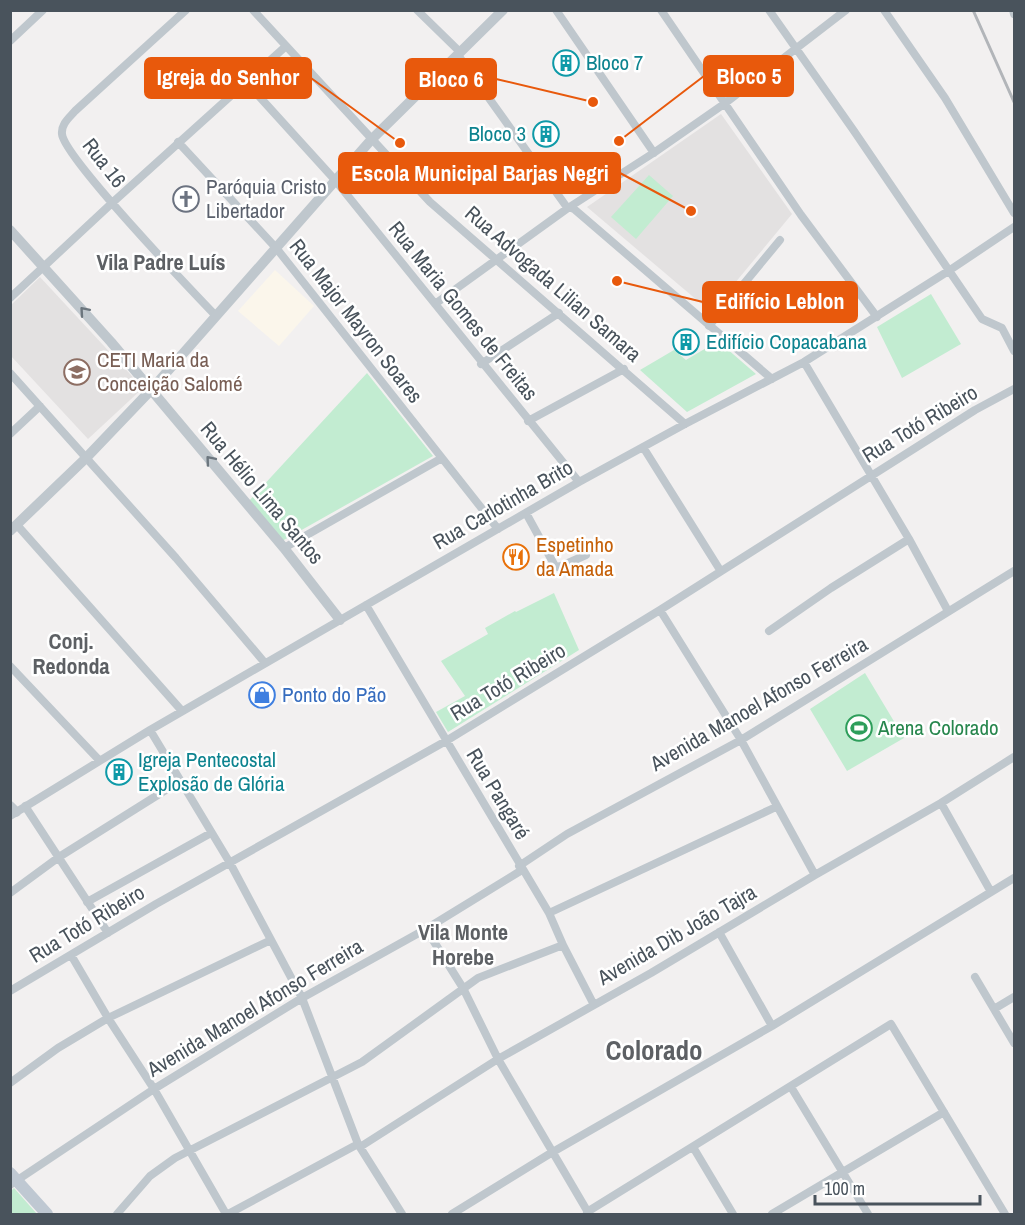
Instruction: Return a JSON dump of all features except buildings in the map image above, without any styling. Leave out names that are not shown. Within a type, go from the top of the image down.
[{"type":"main road","points":[[13,1179],[47,1215]]},
{"type":"street","points":[[10,41],[43,10]]},
{"type":"street","name":"Rua 16","points":[[186,10],[75,111],[63,126],[62,136],[67,147],[112,203],[216,316]]},
{"type":"street","name":"Rua Advogada Lilian Samara","points":[[253,10],[430,202],[685,424]]},
{"type":"street","points":[[417,10],[459,54],[569,207],[772,379]]},
{"type":"street","points":[[182,711],[14,528],[151,390],[371,140],[502,10]]},
{"type":"street","points":[[556,10],[654,153]]},
{"type":"street","points":[[661,10],[801,215],[877,317]]},
{"type":"street","points":[[769,10],[982,319],[1002,328],[1014,351]]},
{"type":"street","points":[[435,304],[569,207],[654,153],[724,104],[846,10]]},
{"type":"street","points":[[885,10],[945,98],[1014,213]]},
{"type":"street","points":[[10,298],[178,142],[285,47]]},
{"type":"street","name":"Rua Maria Gomes de Freitas","points":[[246,82],[335,180],[481,364],[579,482]]},
{"type":"street","name":"Rua Major Mayron Soares","points":[[178,142],[277,249],[498,529]]},
{"type":"street","name":"Rua Carlotinha Brito","points":[[15,810],[579,482],[804,362],[1014,227]]},
{"type":"street","name":"Rua Hélio Lima Santos","points":[[10,230],[151,390],[284,548],[340,620]]},
{"type":"street","points":[[709,326],[780,240]]},
{"type":"street","points":[[481,364],[559,313]]},
{"type":"street","points":[[804,362],[948,610]]},
{"type":"street","points":[[528,421],[624,369]]},
{"type":"street","points":[[10,373],[176,558],[265,663]]},
{"type":"street","name":"Rua Totó Ribeiro","points":[[10,991],[446,741],[660,610],[975,410],[1014,388]]},
{"type":"street","points":[[10,434],[40,406]]},
{"type":"street","points":[[643,447],[720,570]]},
{"type":"street","points":[[284,548],[442,458]]},
{"type":"street","points":[[526,513],[555,566],[559,567],[586,555]]},
{"type":"street","points":[[769,631],[823,593],[909,540]]},
{"type":"street","name":"Avenida Manoel Afonso Ferreira","points":[[13,1179],[302,998],[426,929],[521,868],[548,845],[741,740],[1014,571]]},
{"type":"street","name":"Rua Pangaré","points":[[366,605],[549,914],[594,1005]]},
{"type":"street","points":[[660,610],[741,740],[815,875]]},
{"type":"street","points":[[10,666],[99,760]]},
{"type":"street","points":[[150,730],[230,863],[302,998],[359,1145],[402,1215]]},
{"type":"street","name":"Avenida Dib João Tajra","points":[[227,1215],[359,1145],[498,1059],[941,803],[1014,757]]},
{"type":"street","points":[[10,892],[59,857],[180,781]]},
{"type":"street","points":[[941,803],[991,892]]},
{"type":"street","points":[[549,914],[776,807]]},
{"type":"street","points":[[15,810],[59,857],[108,933]]},
{"type":"street","points":[[87,902],[211,833]]},
{"type":"street","points":[[452,1215],[551,1153],[771,1026],[1014,878]]},
{"type":"street","points":[[426,929],[463,988],[498,1059],[588,1213],[891,1024],[1005,1215]]},
{"type":"street","points":[[719,932],[771,1026]]},
{"type":"street","points":[[10,1083],[58,1048],[108,1018],[271,940]]},
{"type":"street","points":[[117,1215],[150,1176],[190,1150],[362,1062],[463,988],[492,971],[563,945]]},
{"type":"street","points":[[71,955],[154,1089],[227,1215]]},
{"type":"street","points":[[975,977],[1014,1043]]},
{"type":"street","points":[[994,1009],[1014,997]]},
{"type":"street","points":[[791,1087],[868,1215]]},
{"type":"street","points":[[772,1215],[944,1112]]},
{"type":"street","points":[[693,1147],[733,1215]]},
{"type":"shaded area","points":[[721,114],[792,214],[711,312],[587,207]]},
{"type":"shaded area","points":[[275,270],[314,306],[279,346],[238,311]]},
{"type":"shaded area","name":"CETI Maria da Conceição Salomé","points":[[40,277],[143,388],[88,439],[11,356],[11,305]]},
{"type":"green space","points":[[649,175],[673,196],[636,239],[611,217]]},
{"type":"green space","points":[[931,294],[961,344],[902,378],[877,327]]},
{"type":"green space","points":[[718,341],[756,374],[687,412],[640,370],[674,350],[686,360]]},
{"type":"green space","points":[[367,373],[433,456],[282,541],[249,501]]},
{"type":"green space","points":[[554,593],[579,650],[448,732],[436,712],[465,696],[441,661],[488,634],[485,628]]},
{"type":"green space","name":"Arena Colorado","points":[[865,673],[904,738],[847,771],[810,709]]},
{"type":"green space","points":[[14,1188],[37,1214],[11,1214],[11,1191]]},
{"type":"railway","points":[[973,10],[1014,102]]},
{"type":"place","name":"Bloco 7","points":[[566,63]]},
{"type":"place","name":"Bloco 6","points":[[593,102]]},
{"type":"place","name":"Bloco 3","points":[[546,134]]},
{"type":"place","name":"Bloco 5","points":[[619,141]]},
{"type":"place","name":"Igreja do Senhor","points":[[400,143]]},
{"type":"place","name":"Paróquia Cristo Libertador","points":[[186,199]]},
{"type":"place","name":"Escola Municipal Barjas Negri","points":[[691,211]]},
{"type":"place","name":"Edifício Leblon","points":[[617,281]]},
{"type":"place","name":"Edifício Copacabana","points":[[686,342]]},
{"type":"place","name":"CETI Maria da Conceição Salomé","points":[[77,372]]},
{"type":"place","name":"Espetinho da Amada","points":[[516,557]]},
{"type":"place","name":"Ponto do Pão","points":[[262,695]]},
{"type":"place","name":"Arena Colorado","points":[[859,728]]},
{"type":"place","name":"Igreja Pentecostal Explosão de Glória","points":[[119,772]]},
{"type":"district","name":"Vila Padre Luís","points":[[161,262]]},
{"type":"district","name":"Conj. Redonda","points":[[71,654]]},
{"type":"district","name":"Vila Monte Horebe","points":[[463,944]]},
{"type":"district","name":"Colorado","points":[[654,1051]]}]
